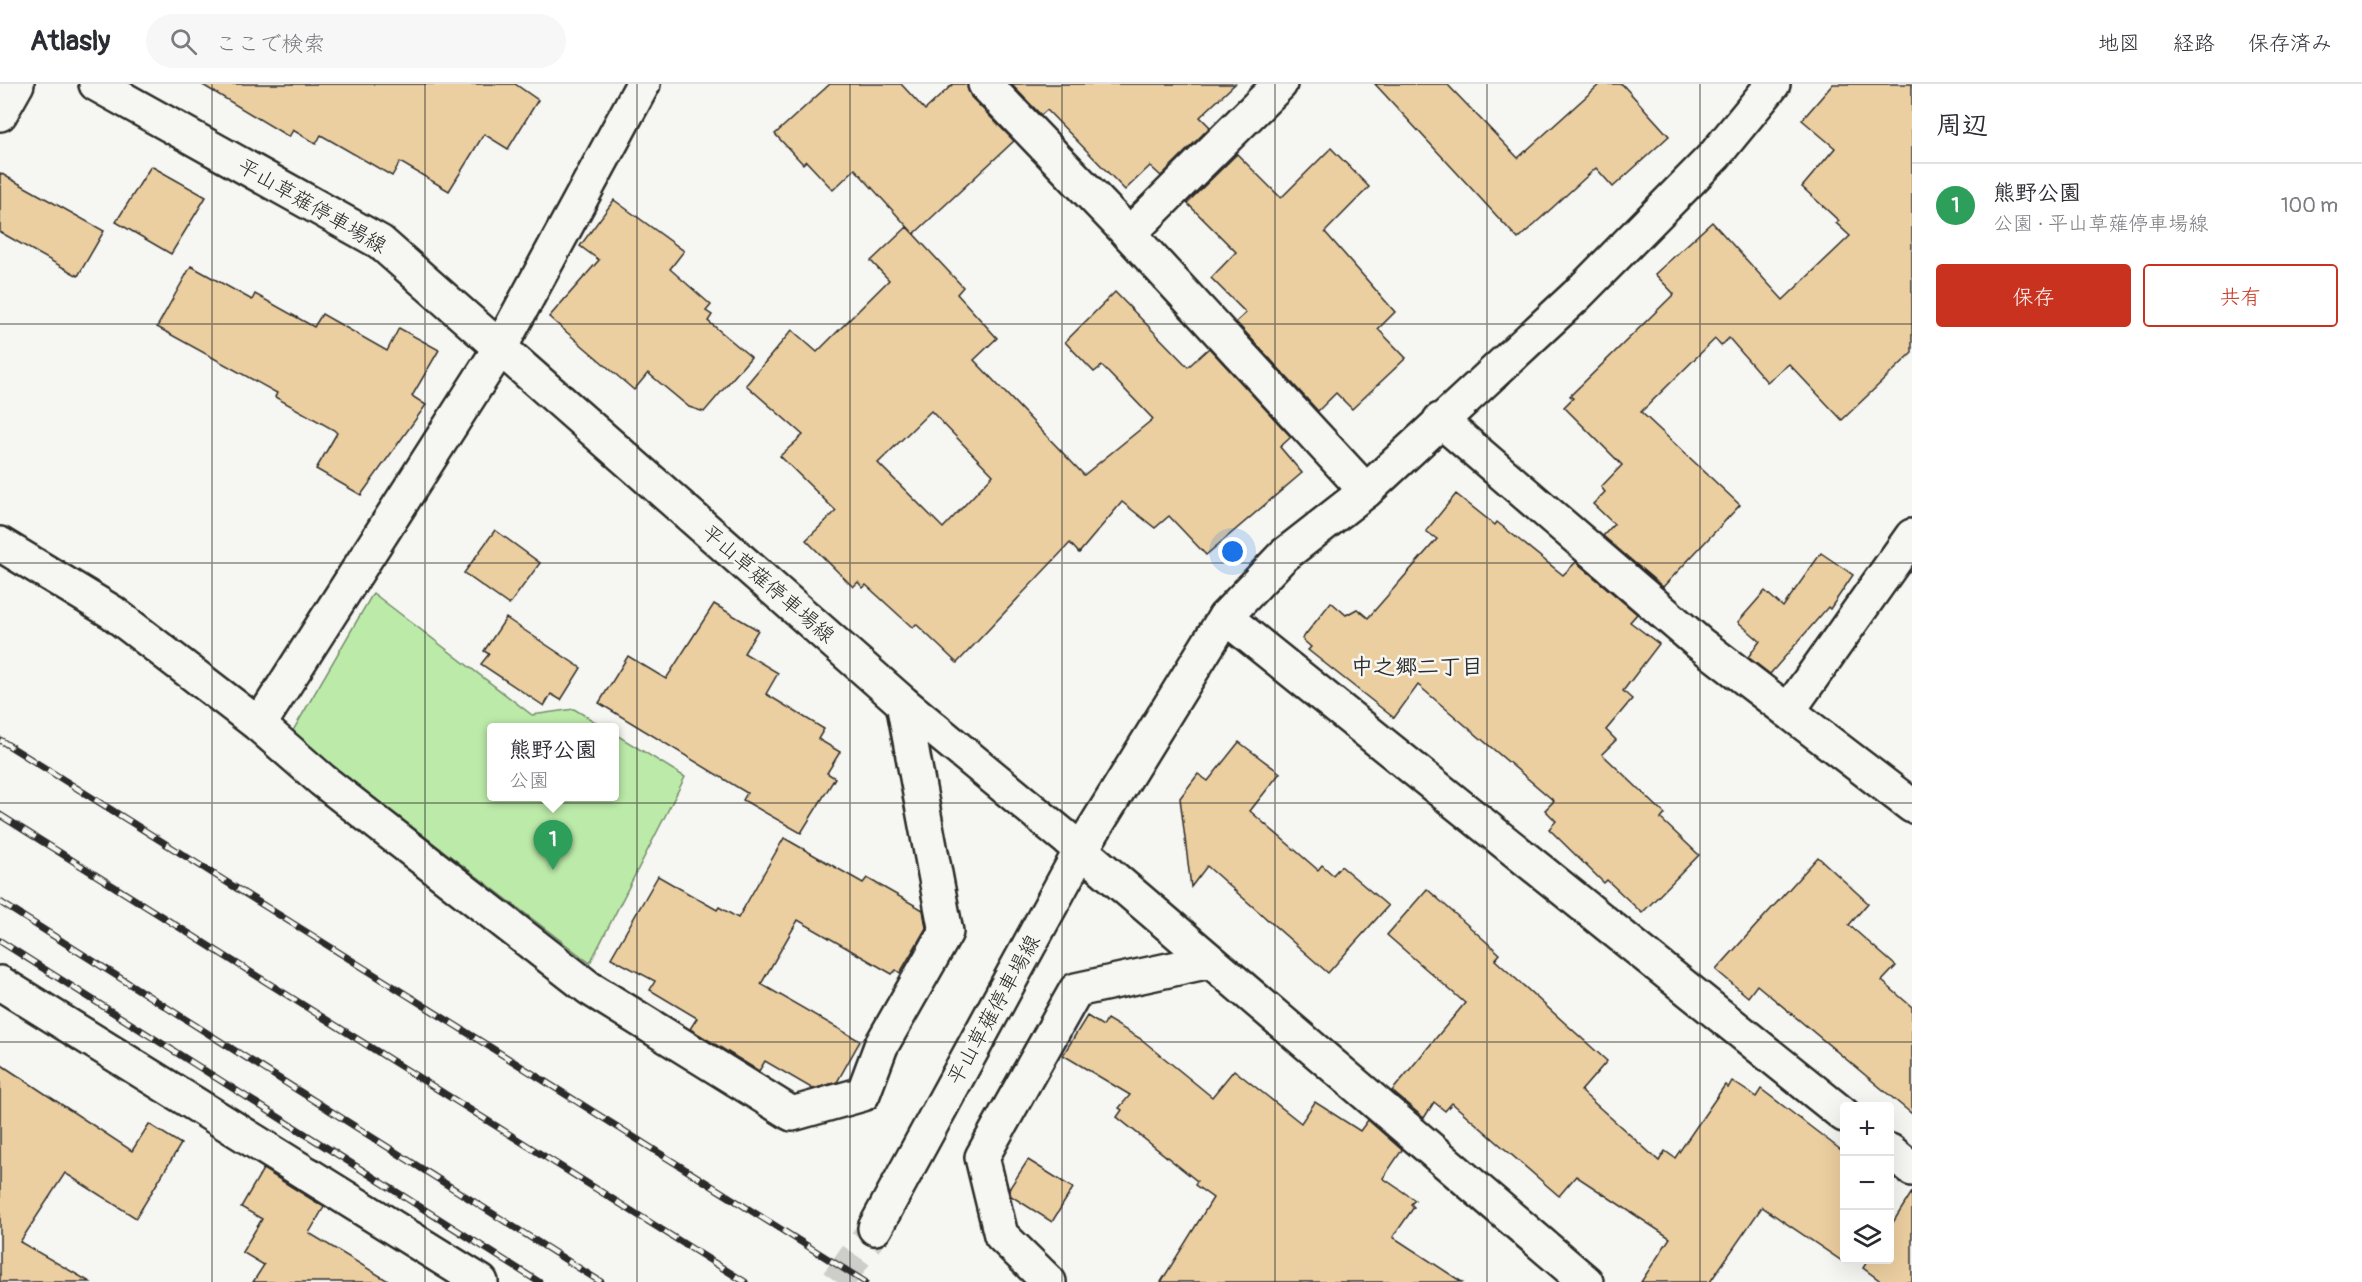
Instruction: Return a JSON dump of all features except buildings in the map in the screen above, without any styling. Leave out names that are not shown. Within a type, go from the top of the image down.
[{"type":"street","points":[[0,114],[17,84]]},
{"type":"street","name":"平山草薙停車場線","points":[[96,84],[380,242],[903,703],[1081,850],[875,1228]]},
{"type":"street","points":[[260,725],[500,348],[643,84]]},
{"type":"street","points":[[985,84],[1129,234],[1366,491]]},
{"type":"street","points":[[1129,234],[1280,84]]},
{"type":"street","points":[[1586,1282],[1081,850],[1225,617],[1283,556],[1366,491],[1593,279],[1715,155],[1773,84]]},
{"type":"street","points":[[1440,420],[1699,642],[1912,806]]},
{"type":"street","points":[[1788,711],[1912,536]]},
{"type":"street","points":[[0,544],[112,612],[260,725],[322,780],[588,988],[792,1114],[862,1094],[881,1046],[946,932],[903,703]]},
{"type":"street","points":[[1225,617],[1840,1111]]},
{"type":"street","points":[[1049,1282],[1001,1235],[982,1157],[1076,990],[1210,961]]},
{"type":"street","points":[[0,983],[481,1282]]},
{"type":"street","points":[[1894,1154],[1912,1169]]},
{"type":"green space","points":[[373,593],[532,715],[574,709],[597,723],[487,723],[487,801],[619,801],[619,736],[685,777],[590,963],[291,734]]},
{"type":"tunnel","points":[[837,1282],[875,1228]]},
{"type":"railway","points":[[0,740],[865,1282]]},
{"type":"railway","points":[[0,815],[745,1282]]},
{"type":"railway","points":[[0,902],[601,1282]]},
{"type":"railway","points":[[0,941],[539,1282]]},
{"type":"place","name":"熊野公園","points":[[553,870]]},
{"type":"district","name":"中之郷二丁目","points":[[1417,667]]}]
